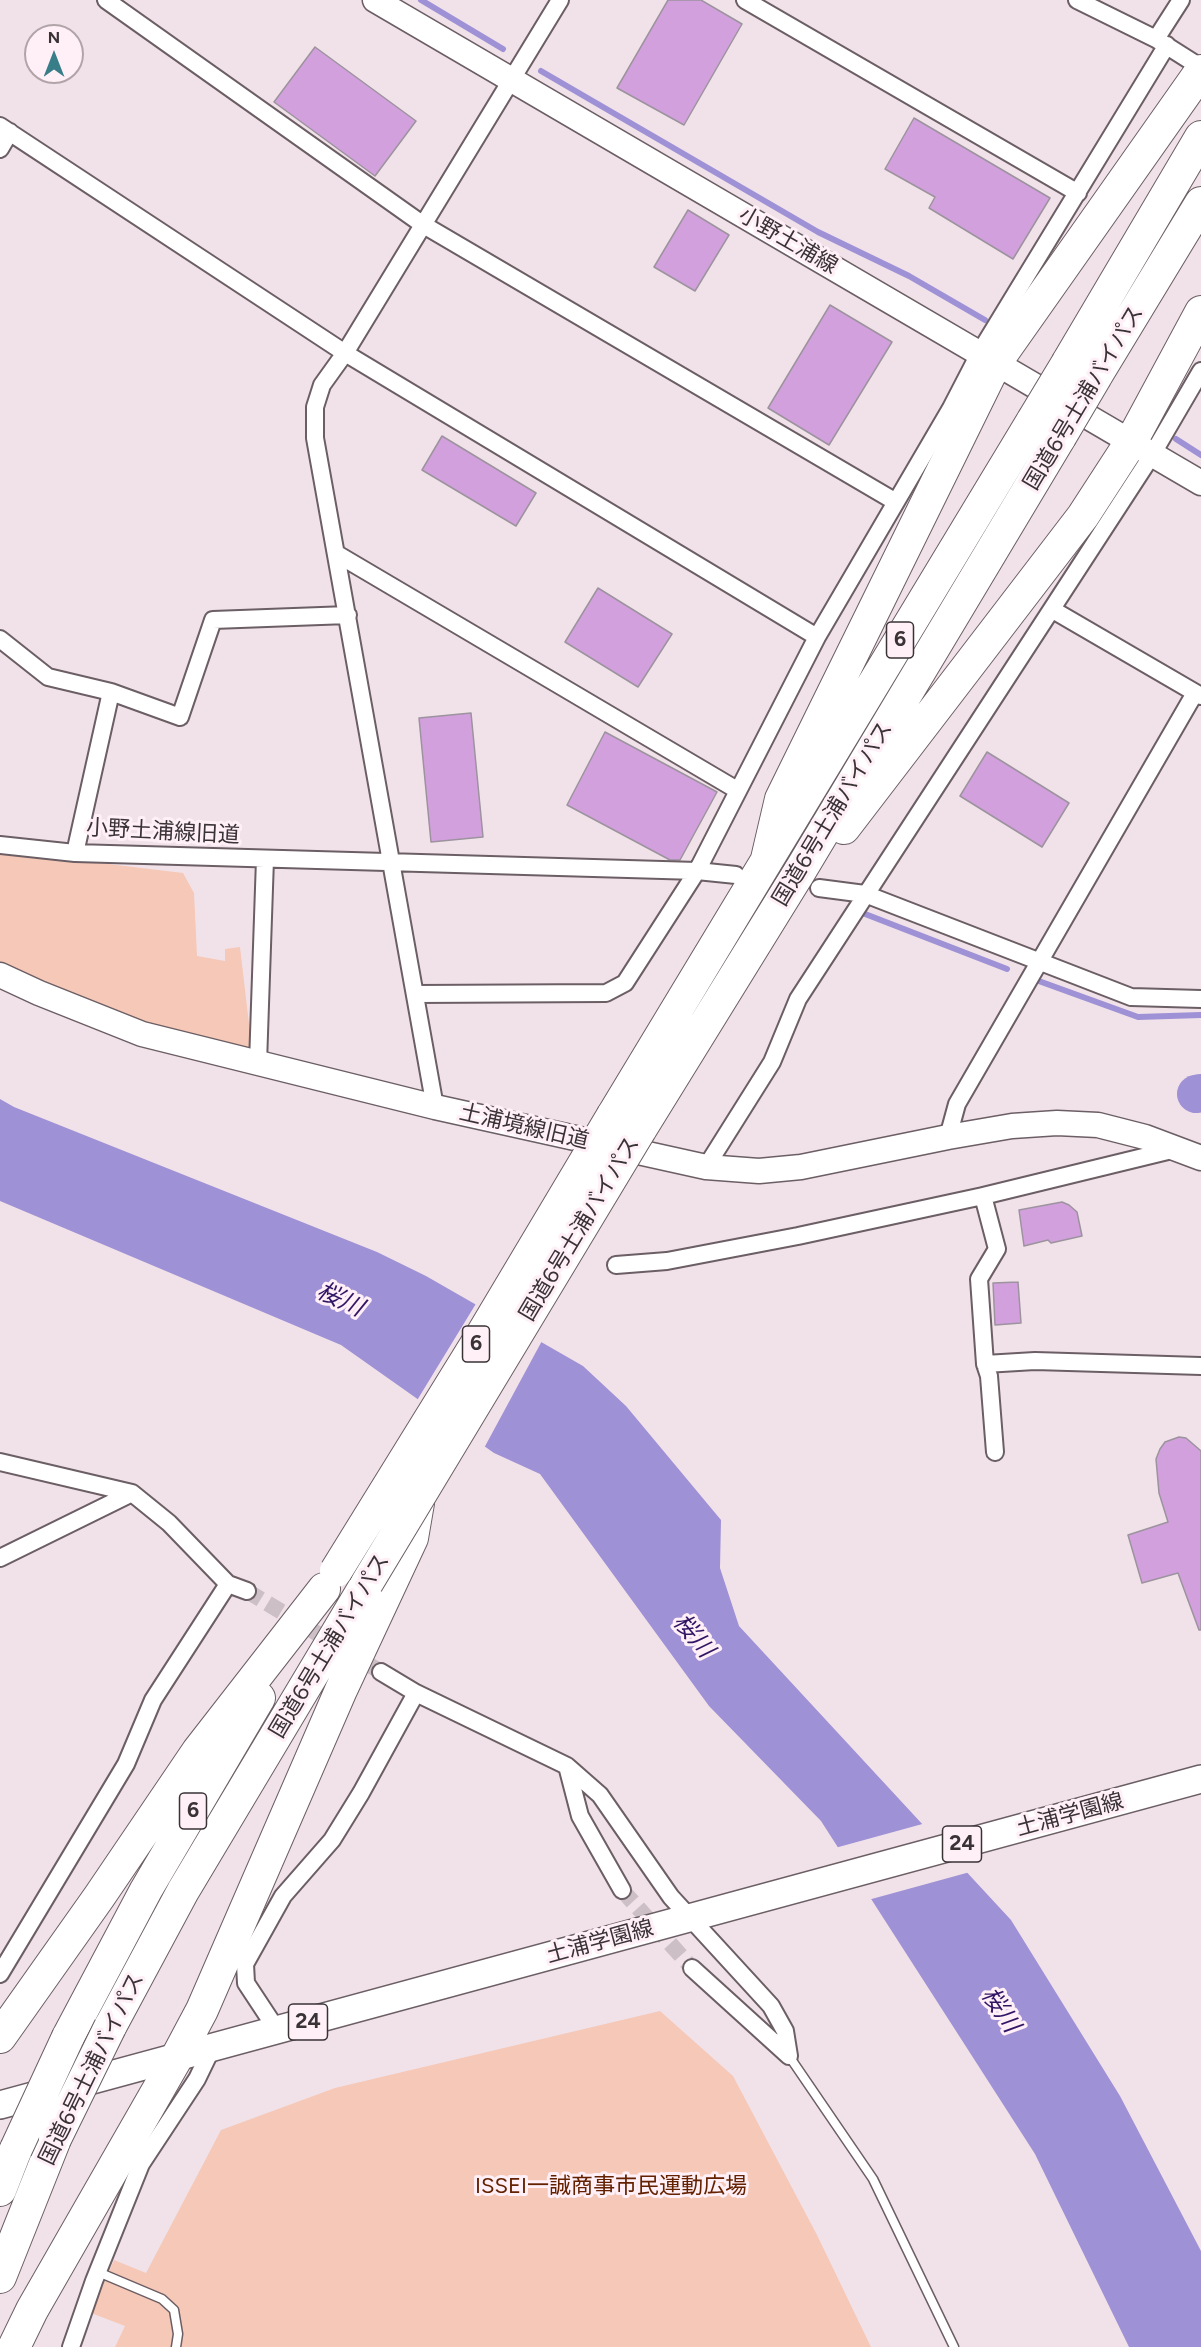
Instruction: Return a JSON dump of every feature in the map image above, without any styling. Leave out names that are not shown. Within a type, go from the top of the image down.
[{"type":"highway","points":[[767,859],[781,799],[988,357],[1199,68]]},
{"type":"highway","name":"国道6号土浦バイパス","points":[[0,2277],[55,2139],[110,2026],[183,1892],[376,1590],[419,1496],[626,1123],[767,859],[1068,362],[1201,137]]},
{"type":"highway","name":"国道6号土浦バイパス","points":[[0,2190],[16,2149],[68,2037],[146,1890],[330,1580],[477,1343],[626,1123],[810,880],[1060,437],[1201,203]]},
{"type":"highway","points":[[810,880],[829,847],[887,774],[944,695],[1083,516],[1141,449],[1201,312]]},
{"type":"highway","points":[[0,2037],[198,1751],[330,1580]]},
{"type":"highway","points":[[14,2347],[32,2310],[177,2057],[216,1980],[341,1690],[376,1590]]},
{"type":"main road","name":"土浦学園線","points":[[0,2105],[1201,1779]]},
{"type":"street","points":[[106,0],[422,224],[896,502]]},
{"type":"street","name":"小野土浦線","points":[[375,0],[1201,483]]},
{"type":"street","points":[[435,1107],[315,438],[315,407],[322,385],[345,353],[560,0]]},
{"type":"street","points":[[745,0],[1078,193]]},
{"type":"street","points":[[1077,0],[1162,42],[1199,68]]},
{"type":"street","points":[[416,994],[606,993],[625,983],[697,871],[817,637],[951,408],[988,357],[1162,42],[1181,0]]},
{"type":"street","points":[[0,149],[5,129],[345,353],[817,637]]},
{"type":"street","points":[[706,1167],[772,1062],[798,999],[1053,610],[1141,449],[1201,371]]},
{"type":"street","points":[[337,554],[737,790]]},
{"type":"street","points":[[948,1137],[957,1104],[1198,694],[1053,610]]},
{"type":"street","points":[[0,639],[48,677],[111,692],[180,717],[213,620],[348,615]]},
{"type":"street","name":"小野土浦線旧道","points":[[111,692],[75,853],[697,871],[736,875]]},
{"type":"street","points":[[0,844],[75,853]]},
{"type":"street","points":[[258,1064],[265,859]]},
{"type":"street","points":[[810,880],[865,894],[1131,998],[1201,999]]},
{"type":"street","name":"土浦境線旧道","points":[[0,975],[142,1034],[435,1107],[706,1167],[759,1171],[801,1167],[948,1137],[1012,1126],[1056,1122],[1098,1125],[1145,1137],[1201,1158]]},
{"type":"street","points":[[616,1264],[678,1259],[798,1236],[983,1196],[1177,1149]]},
{"type":"street","points":[[983,1196],[997,1249],[979,1279],[985,1364],[989,1376],[995,1452]]},
{"type":"street","points":[[985,1364],[1035,1361],[1201,1366]]},
{"type":"street","points":[[0,1461],[132,1493],[169,1523],[228,1584],[247,1591]]},
{"type":"street","points":[[0,1558],[132,1493]]},
{"type":"street","points":[[0,1974],[126,1764],[153,1700],[228,1584]]},
{"type":"street","points":[[381,1672],[416,1693],[567,1766],[600,1795],[671,1897],[771,2006],[785,2031],[789,2056]]},
{"type":"street","points":[[276,2030],[246,1983],[245,1964],[283,1896],[332,1840],[361,1793],[416,1693]]},
{"type":"street","points":[[567,1766],[580,1816],[622,1890]]},
{"type":"street","points":[[692,1968],[789,2056]]},
{"type":"street","points":[[70,2347],[141,2164],[197,2079],[212,2048]]},
{"type":"lane","points":[[789,2056],[873,2179],[954,2347]]},
{"type":"lane","points":[[98,2272],[162,2299],[168,2304],[174,2310],[178,2334],[176,2347]]},
{"type":"green space","points":[[0,851],[183,873],[194,893],[197,956],[225,961],[225,949],[240,947],[253,1058],[145,1028],[0,965]]},
{"type":"green space","name":"ISSEI一誠商事市民運動広場","points":[[660,2011],[733,2076],[817,2235],[871,2347],[115,2347],[125,2326],[91,2313],[114,2260],[146,2273],[221,2130],[335,2088]]},
{"type":"water","name":"桜川","points":[[0,1099],[14,1107],[377,1252],[426,1276],[583,1366],[626,1406],[721,1520],[720,1568],[739,1626],[1011,1920],[1120,2096],[1201,2251],[1201,2347],[1129,2347],[1035,2154],[821,1821],[709,1706],[540,1474],[494,1453],[341,1345],[0,1201]]},
{"type":"pier","points":[[477,1302],[543,1339],[483,1450],[416,1402]]},
{"type":"pier","points":[[926,1823],[970,1872],[868,1900],[835,1848]]},
{"type":"building","points":[[668,0],[701,0],[742,24],[684,125],[617,88]]},
{"type":"building","points":[[315,47],[416,121],[375,176],[274,102]]},
{"type":"building","points":[[914,118],[1050,198],[1013,259],[929,208],[935,197],[885,169]]},
{"type":"building","points":[[688,210],[729,235],[695,291],[654,267]]},
{"type":"building","points":[[830,305],[892,342],[829,445],[768,408]]},
{"type":"building","points":[[442,436],[536,493],[516,526],[422,470]]},
{"type":"building","points":[[598,588],[672,634],[638,687],[565,642]]},
{"type":"building","points":[[471,713],[483,837],[431,842],[419,718]]},
{"type":"building","points":[[605,732],[717,792],[680,860],[670,860],[567,805]]},
{"type":"building","points":[[987,752],[1069,803],[1042,847],[960,796]]},
{"type":"building","points":[[1062,1202],[1077,1212],[1082,1236],[1051,1243],[1048,1240],[1024,1246],[1019,1210]]},
{"type":"building","points":[[1018,1282],[1021,1323],[995,1325],[993,1283]]},
{"type":"building","points":[[1179,1437],[1186,1438],[1201,1451],[1201,1630],[1199,1630],[1178,1573],[1142,1583],[1128,1535],[1168,1522],[1159,1493],[1156,1459],[1165,1442]]},
{"type":"waterway","points":[[421,0],[503,49]]},
{"type":"waterway","points":[[541,71],[818,232],[909,276],[985,320]]},
{"type":"waterway","points":[[1176,439],[1201,455]]},
{"type":"waterway","points":[[860,912],[1007,969]]},
{"type":"waterway","points":[[1036,980],[1138,1017],[1201,1015]]},
{"type":"waterway","points":[[1196,1094],[1201,1093]]},
{"type":"tunnel","points":[[247,1591],[381,1672]]},
{"type":"tunnel","points":[[622,1890],[692,1968]]}]
